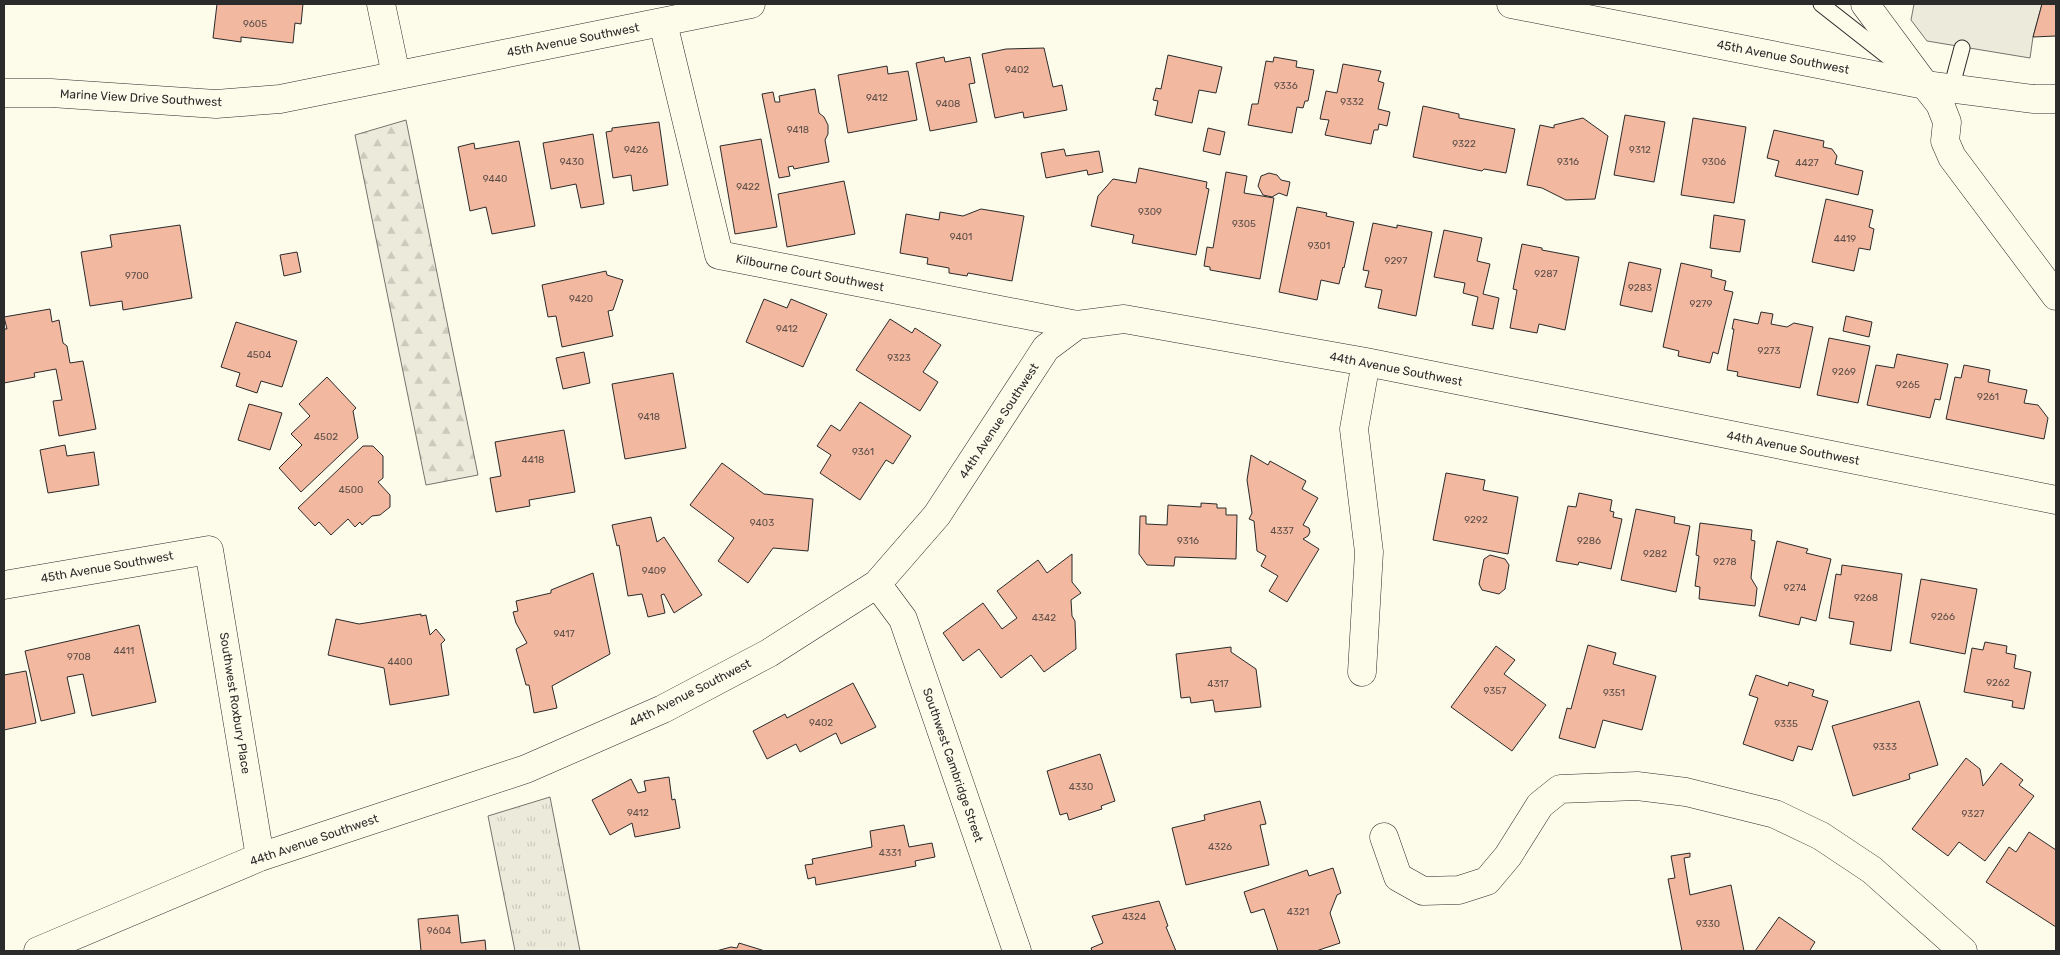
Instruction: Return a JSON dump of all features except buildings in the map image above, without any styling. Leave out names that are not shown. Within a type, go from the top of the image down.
[{"type":"street","points":[[381,4],[396,75]]},
{"type":"street","name":"45th Avenue Southwest","points":[[396,75],[663,23],[750,4]]},
{"type":"street","name":"45th Avenue Southwest","points":[[1512,4],[1938,87],[2034,99],[2056,99]]},
{"type":"street","points":[[1864,4],[1938,87],[1940,104],[1947,122],[1944,141],[1952,157],[2056,296]]},
{"type":"street","name":"Kilbourne Court Southwest","points":[[663,23],[719,255],[1077,325]]},
{"type":"street","name":"Marine View Drive Southwest","points":[[4,92],[51,93],[216,104],[280,100],[396,75]]},
{"type":"street","name":"44th Avenue Southwest","points":[[38,951],[260,857],[526,769],[663,709],[769,653],[877,584],[938,516],[1046,348],[1077,325],[1124,318],[1366,362],[2056,500]]},
{"type":"street","points":[[1362,672],[1369,552],[1354,429],[1366,362]]},
{"type":"street","name":"45th Avenue Southwest","points":[[4,585],[209,550]]},
{"type":"street","name":"Southwest Roxbury Place","points":[[209,550],[260,857]]},
{"type":"street","name":"Southwest Cambridge Street","points":[[877,584],[903,619],[1017,951]]},
{"type":"street","points":[[1384,837],[1398,877],[1423,891],[1458,890],[1487,881],[1508,856],[1540,805],[1560,790],[1637,786],[1686,792],[1775,814],[1820,836],[1872,870],[1963,951]]},
{"type":"lane","points":[[1821,4],[1938,87],[1962,48]]},
{"type":"green space","points":[[406,120],[478,475],[426,485],[355,135]]},
{"type":"green space","points":[[550,797],[580,951],[515,951],[488,816]]},
{"type":"shaded area","points":[[1914,4],[2042,4],[2033,37],[2030,58],[1927,41],[1911,20]]}]
